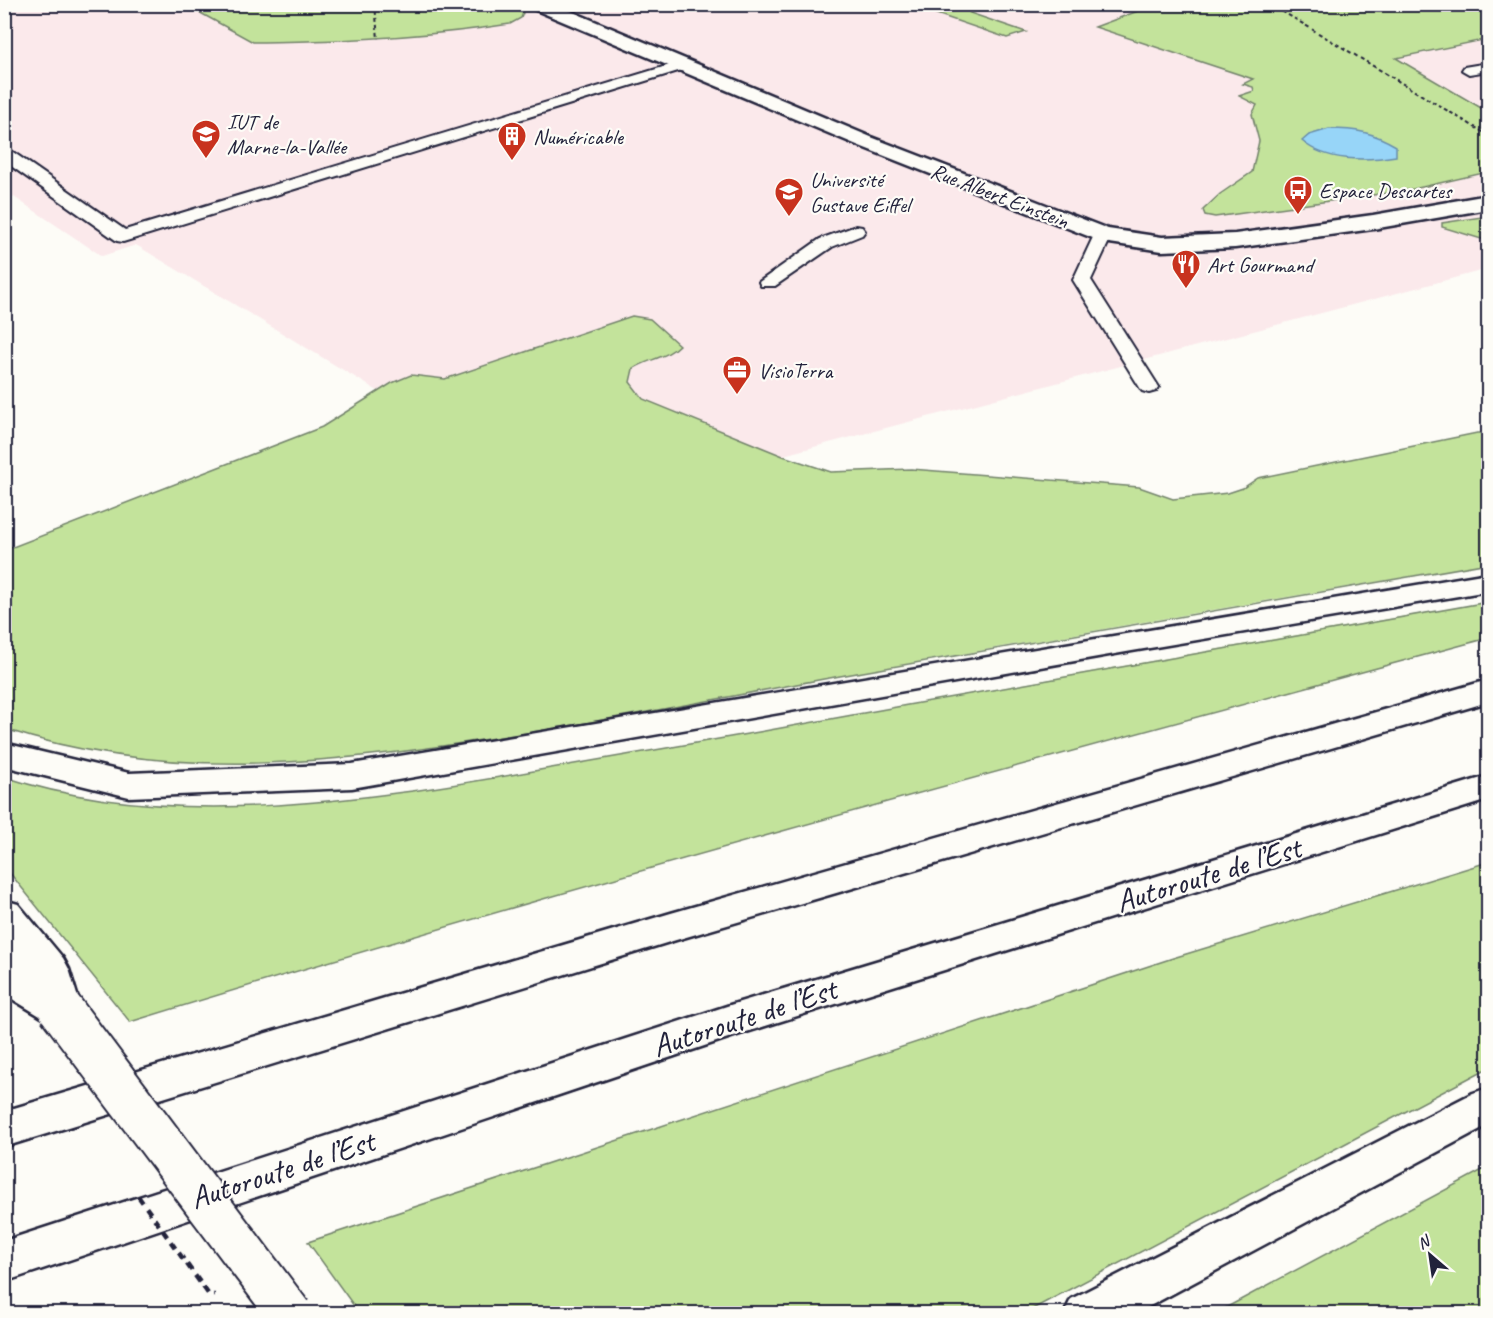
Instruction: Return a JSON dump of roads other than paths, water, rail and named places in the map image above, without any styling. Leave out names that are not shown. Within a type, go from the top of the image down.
[{"type":"main road","name":"Rue Albert Einstein","points":[[537,4],[874,145],[1102,235],[1162,244],[1235,241],[1373,222],[1488,202]]},
{"type":"main road","points":[[4,754],[129,785],[352,776],[1120,643],[1488,582]]},
{"type":"main road","points":[[4,1129],[683,924],[1488,691]]},
{"type":"main road","name":"Autoroute de l’Est","points":[[4,1262],[730,1021],[1488,788]]},
{"type":"main road","points":[[4,914],[49,969],[60,1008],[290,1314]]},
{"type":"main road","points":[[4,963],[23,986],[60,1008]]},
{"type":"main road","points":[[1088,1314],[1488,1105]]},
{"type":"lane","points":[[4,153],[123,237],[683,65]]},
{"type":"lane","points":[[1469,70],[1488,68]]},
{"type":"lane","points":[[768,282],[826,243],[856,231]]},
{"type":"lane","points":[[1102,235],[1082,280],[1149,387]]},
{"type":"water","points":[[1329,129],[1356,131],[1379,137],[1396,146],[1396,156],[1359,159],[1334,156],[1312,148],[1302,141],[1309,135]]},
{"type":"place","name":"IUT de Marne-la-Vallée","points":[[206,160]]},
{"type":"place","name":"Numéricable","points":[[512,162]]},
{"type":"place","name":"Espace Descartes","points":[[1298,216]]},
{"type":"place","name":"Université Gustave Eiffel","points":[[789,218]]},
{"type":"place","name":"Art Gourmand","points":[[1186,290]]},
{"type":"place","name":"VisioTerra","points":[[737,396]]}]
